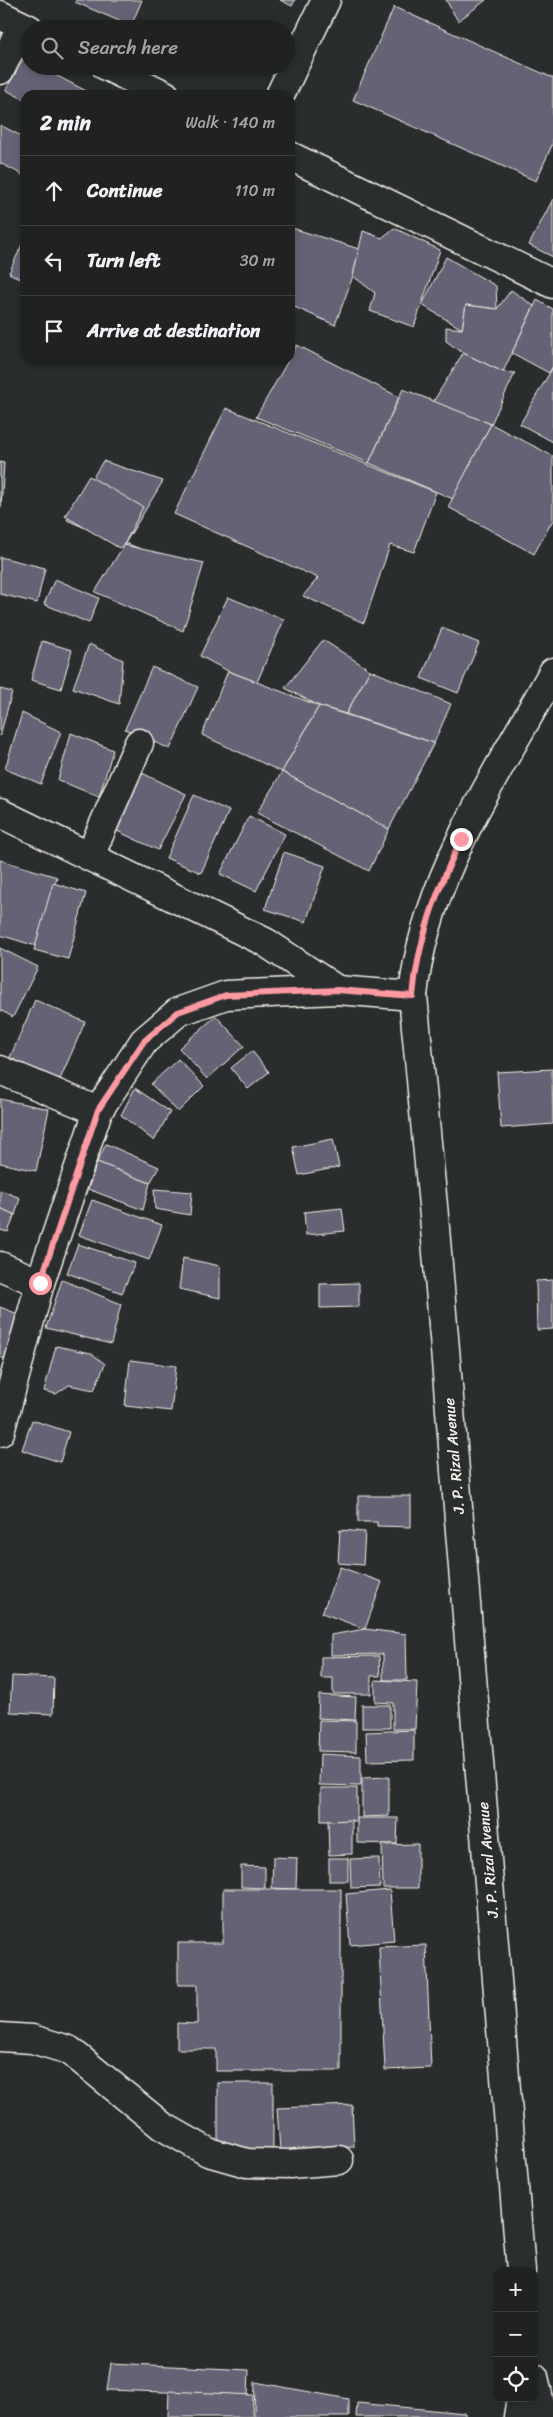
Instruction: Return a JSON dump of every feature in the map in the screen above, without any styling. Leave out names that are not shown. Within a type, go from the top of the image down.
[{"type":"street","points":[[295,64],[326,0]]},
{"type":"street","points":[[0,70],[17,23]]},
{"type":"street","points":[[124,75],[155,90]]},
{"type":"street","points":[[282,90],[290,75]]},
{"type":"street","points":[[295,158],[553,284]]},
{"type":"street","name":"J. P. Rizal Avenue","points":[[521,2267],[434,1226],[413,996],[415,971],[435,897],[461,839],[553,672]]},
{"type":"street","points":[[90,856],[139,743]]},
{"type":"street","points":[[0,813],[265,942],[337,990]]},
{"type":"street","points":[[0,1432],[40,1283],[98,1110],[144,1041],[178,1012],[226,995],[337,990],[413,996]]},
{"type":"street","points":[[0,1070],[98,1110]]},
{"type":"street","points":[[0,1266],[40,1283]]},
{"type":"street","points":[[0,2037],[32,2039],[69,2050],[162,2126],[208,2152],[247,2163],[289,2164],[339,2160]]},
{"type":"street","points":[[538,2393],[544,2417]]},
{"type":"street","points":[[518,2417],[520,2402]]},
{"type":"building","points":[[76,0],[142,0],[134,20],[117,20],[75,2]]},
{"type":"building","points":[[280,0],[295,0],[292,6]]},
{"type":"building","points":[[446,0],[486,0],[458,21]]},
{"type":"building","points":[[394,7],[553,78],[553,143],[536,181],[353,100]]},
{"type":"building","points":[[20,62],[20,75],[55,75],[84,90],[20,90],[20,97],[6,90]]},
{"type":"building","points":[[0,125],[20,135],[20,173],[0,163]]},
{"type":"building","points":[[553,199],[553,257],[529,245]]},
{"type":"building","points":[[394,228],[440,250],[414,327],[370,311],[375,293],[353,276],[363,231],[382,238]]},
{"type":"building","points":[[295,229],[359,249],[353,276],[335,325],[295,307]]},
{"type":"building","points":[[20,249],[20,278],[9,273]]},
{"type":"building","points":[[446,257],[496,286],[497,309],[466,305],[462,329],[422,305]]},
{"type":"building","points":[[511,290],[534,306],[503,372],[463,353],[446,341],[446,327],[462,329],[466,305],[497,309]]},
{"type":"building","points":[[537,300],[553,309],[553,366],[549,373],[512,353]]},
{"type":"building","points":[[297,345],[399,397],[369,463],[256,417],[286,365],[295,365],[295,349]]},
{"type":"building","points":[[463,353],[503,372],[515,373],[491,424],[433,402]]},
{"type":"building","points":[[553,367],[553,442],[520,424]]},
{"type":"building","points":[[403,389],[491,424],[453,499],[369,463]]},
{"type":"building","points":[[226,408],[436,492],[414,552],[390,545],[364,623],[303,596],[318,578],[174,514]]},
{"type":"building","points":[[491,424],[553,456],[553,520],[534,554],[448,507]]},
{"type":"building","points":[[103,461],[163,481],[124,545],[67,520]]},
{"type":"building","points":[[0,462],[4,463],[1,507],[0,507]]},
{"type":"building","points":[[89,476],[143,507],[125,543],[119,548],[65,516]]},
{"type":"building","points":[[125,543],[191,568],[172,617],[106,591]]},
{"type":"building","points":[[124,545],[204,563],[183,631],[95,592]]},
{"type":"building","points":[[0,557],[45,568],[37,603],[0,594]]},
{"type":"building","points":[[55,579],[99,598],[89,623],[44,604]]},
{"type":"building","points":[[228,597],[284,620],[257,682],[228,671],[200,656]]},
{"type":"building","points":[[442,628],[479,643],[458,693],[421,678]]},
{"type":"building","points":[[323,640],[370,670],[346,714],[319,706],[285,688]]},
{"type":"building","points":[[42,641],[72,650],[61,689],[31,680]]},
{"type":"building","points":[[89,644],[123,660],[119,704],[73,688]]},
{"type":"building","points":[[152,667],[198,687],[170,749],[125,729]]},
{"type":"building","points":[[370,670],[451,704],[434,743],[346,714]]},
{"type":"building","points":[[228,671],[319,706],[282,772],[202,735]]},
{"type":"building","points":[[0,689],[12,692],[0,736]]},
{"type":"building","points":[[319,706],[434,743],[389,829],[282,772]]},
{"type":"building","points":[[22,713],[61,732],[41,784],[5,769]]},
{"type":"building","points":[[71,733],[113,750],[99,797],[58,780]]},
{"type":"building","points":[[140,772],[186,794],[158,850],[113,829]]},
{"type":"building","points":[[282,772],[389,829],[369,871],[257,813]]},
{"type":"building","points":[[194,795],[229,811],[201,873],[166,858]]},
{"type":"building","points":[[249,816],[285,834],[256,891],[220,874]]},
{"type":"building","points":[[284,852],[325,866],[306,922],[265,909]]},
{"type":"building","points":[[0,860],[57,877],[36,946],[0,935]]},
{"type":"building","points":[[53,883],[86,893],[68,959],[34,950]]},
{"type":"building","points":[[0,948],[38,967],[13,1017],[0,1010]]},
{"type":"building","points":[[35,1000],[85,1022],[58,1084],[8,1062]]},
{"type":"building","points":[[216,1016],[244,1046],[207,1079],[179,1048]]},
{"type":"building","points":[[252,1051],[269,1072],[248,1089],[231,1068]]},
{"type":"building","points":[[178,1059],[204,1086],[178,1112],[151,1084]]},
{"type":"building","points":[[552,1069],[553,1124],[501,1128],[497,1072]]},
{"type":"building","points":[[135,1088],[170,1112],[154,1141],[121,1115]]},
{"type":"building","points":[[0,1099],[49,1109],[36,1171],[0,1163]]},
{"type":"building","points":[[333,1139],[339,1167],[299,1175],[293,1147]]},
{"type":"building","points":[[106,1144],[159,1167],[150,1183],[97,1162]]},
{"type":"building","points":[[97,1162],[150,1183],[143,1210],[88,1189]]},
{"type":"building","points":[[154,1189],[192,1192],[190,1215],[155,1209]]},
{"type":"building","points":[[0,1190],[20,1198],[15,1215],[0,1208]]},
{"type":"building","points":[[92,1200],[162,1225],[149,1260],[79,1235]]},
{"type":"building","points":[[0,1208],[15,1215],[8,1232],[0,1230]]},
{"type":"building","points":[[342,1208],[345,1231],[306,1235],[304,1212]]},
{"type":"building","points":[[78,1244],[135,1263],[122,1293],[67,1273]]},
{"type":"building","points":[[183,1258],[220,1266],[220,1298],[179,1289]]},
{"type":"building","points":[[62,1280],[121,1304],[111,1344],[46,1328]]},
{"type":"building","points":[[553,1280],[553,1329],[537,1330],[536,1281]]},
{"type":"building","points":[[359,1283],[359,1307],[320,1308],[320,1284]]},
{"type":"building","points":[[0,1307],[28,1318],[11,1361],[0,1357]]},
{"type":"building","points":[[56,1346],[91,1353],[105,1364],[94,1390],[69,1385],[56,1394],[44,1391]]},
{"type":"building","points":[[130,1360],[176,1366],[171,1411],[125,1406]]},
{"type":"building","points":[[32,1420],[69,1432],[60,1462],[22,1450]]},
{"type":"building","points":[[358,1496],[411,1496],[411,1527],[377,1526],[377,1522],[358,1522]]},
{"type":"building","points":[[340,1530],[365,1532],[363,1565],[338,1563]]},
{"type":"building","points":[[340,1567],[382,1582],[365,1629],[322,1613]]},
{"type":"building","points":[[365,1629],[406,1634],[407,1680],[383,1680],[383,1654],[331,1655],[331,1635]]},
{"type":"building","points":[[379,1656],[380,1676],[371,1676],[371,1694],[333,1694],[333,1678],[321,1678],[321,1657]]},
{"type":"building","points":[[12,1676],[54,1678],[53,1714],[10,1712]]},
{"type":"building","points":[[375,1680],[417,1682],[415,1729],[393,1729],[393,1703],[375,1702]]},
{"type":"building","points":[[319,1695],[356,1697],[355,1720],[318,1718]]},
{"type":"building","points":[[362,1705],[390,1705],[390,1728],[362,1728]]},
{"type":"building","points":[[319,1720],[356,1721],[356,1752],[318,1751]]},
{"type":"building","points":[[414,1730],[414,1760],[367,1761],[366,1732]]},
{"type":"building","points":[[320,1754],[361,1756],[361,1786],[319,1785]]},
{"type":"building","points":[[389,1777],[389,1816],[362,1817],[362,1778]]},
{"type":"building","points":[[321,1788],[357,1788],[357,1821],[321,1821]]},
{"type":"building","points":[[357,1818],[398,1818],[397,1844],[357,1843]]},
{"type":"building","points":[[352,1820],[352,1854],[329,1855],[328,1821]]},
{"type":"building","points":[[418,1844],[418,1888],[383,1888],[382,1845]]},
{"type":"building","points":[[273,1857],[297,1858],[296,1889],[272,1888]]},
{"type":"building","points":[[329,1858],[348,1858],[348,1881],[329,1881]]},
{"type":"building","points":[[379,1858],[380,1887],[351,1888],[350,1859]]},
{"type":"building","points":[[241,1866],[265,1867],[265,1888],[241,1887]]},
{"type":"building","points":[[223,1889],[341,1889],[341,2071],[216,2071],[216,2049],[177,2049],[177,2023],[197,2024],[197,1985],[178,1985],[178,1943],[223,1943]]},
{"type":"building","points":[[390,1890],[394,1941],[350,1945],[346,1894]]},
{"type":"building","points":[[426,1945],[431,2068],[385,2070],[379,1947]]},
{"type":"building","points":[[218,2083],[273,2083],[273,2155],[218,2155]]},
{"type":"building","points":[[352,2105],[354,2147],[280,2150],[277,2108]]},
{"type":"building","points":[[111,2363],[249,2370],[248,2395],[107,2390]]},
{"type":"building","points":[[255,2382],[349,2399],[349,2417],[254,2417]]},
{"type":"building","points":[[169,2391],[253,2395],[252,2417],[168,2417]]},
{"type":"building","points":[[357,2403],[465,2413],[465,2417],[356,2417]]},
{"type":"route","points":[[40,1283],[98,1110],[144,1041],[178,1012],[226,995],[337,990],[413,996],[415,971],[435,897],[461,839]]}]
